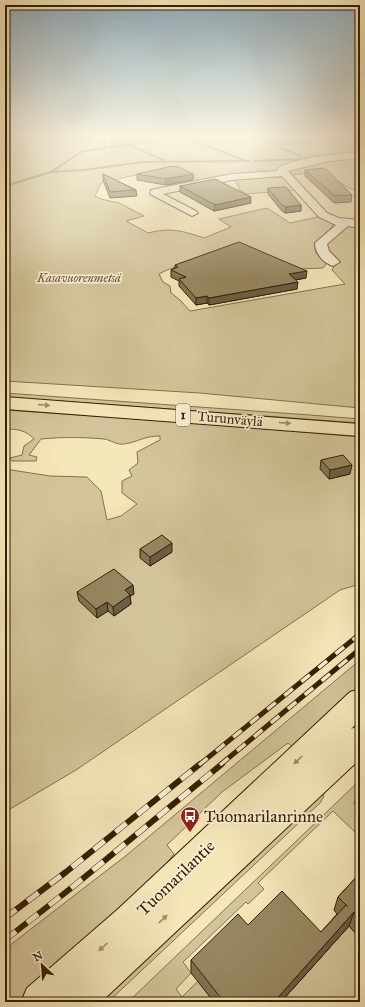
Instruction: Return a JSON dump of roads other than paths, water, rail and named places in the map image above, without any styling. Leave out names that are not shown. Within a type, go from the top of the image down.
[{"type":"main road","name":"Turunväylä","points":[[5,388],[360,415]]},
{"type":"main road","name":"Turunväylä","points":[[5,402],[360,430]]},
{"type":"main road","name":"Tuomarilantie","points":[[72,1002],[348,747],[360,701]]},
{"type":"main road","name":"Tuomarilantie","points":[[41,1002],[130,923],[348,747]]},
{"type":"street","points":[[192,213],[155,194],[155,192],[196,184]]},
{"type":"street","points":[[294,184],[323,215],[345,223],[360,224]]},
{"type":"street","points":[[333,262],[323,254],[321,243],[345,223]]},
{"type":"waterway","points":[[5,186],[12,184]]},
{"type":"railway","points":[[199,765],[360,634]]},
{"type":"railway","points":[[220,765],[360,649]]},
{"type":"railway","points":[[5,918],[66,872],[200,764]]},
{"type":"railway","points":[[5,940],[75,885],[222,764]]},
{"type":"place","name":"Tuomarilanrinne","points":[[190,833]]},
{"type":"park label","name":"Kasavuorenmetsä","points":[[79,278]]}]
